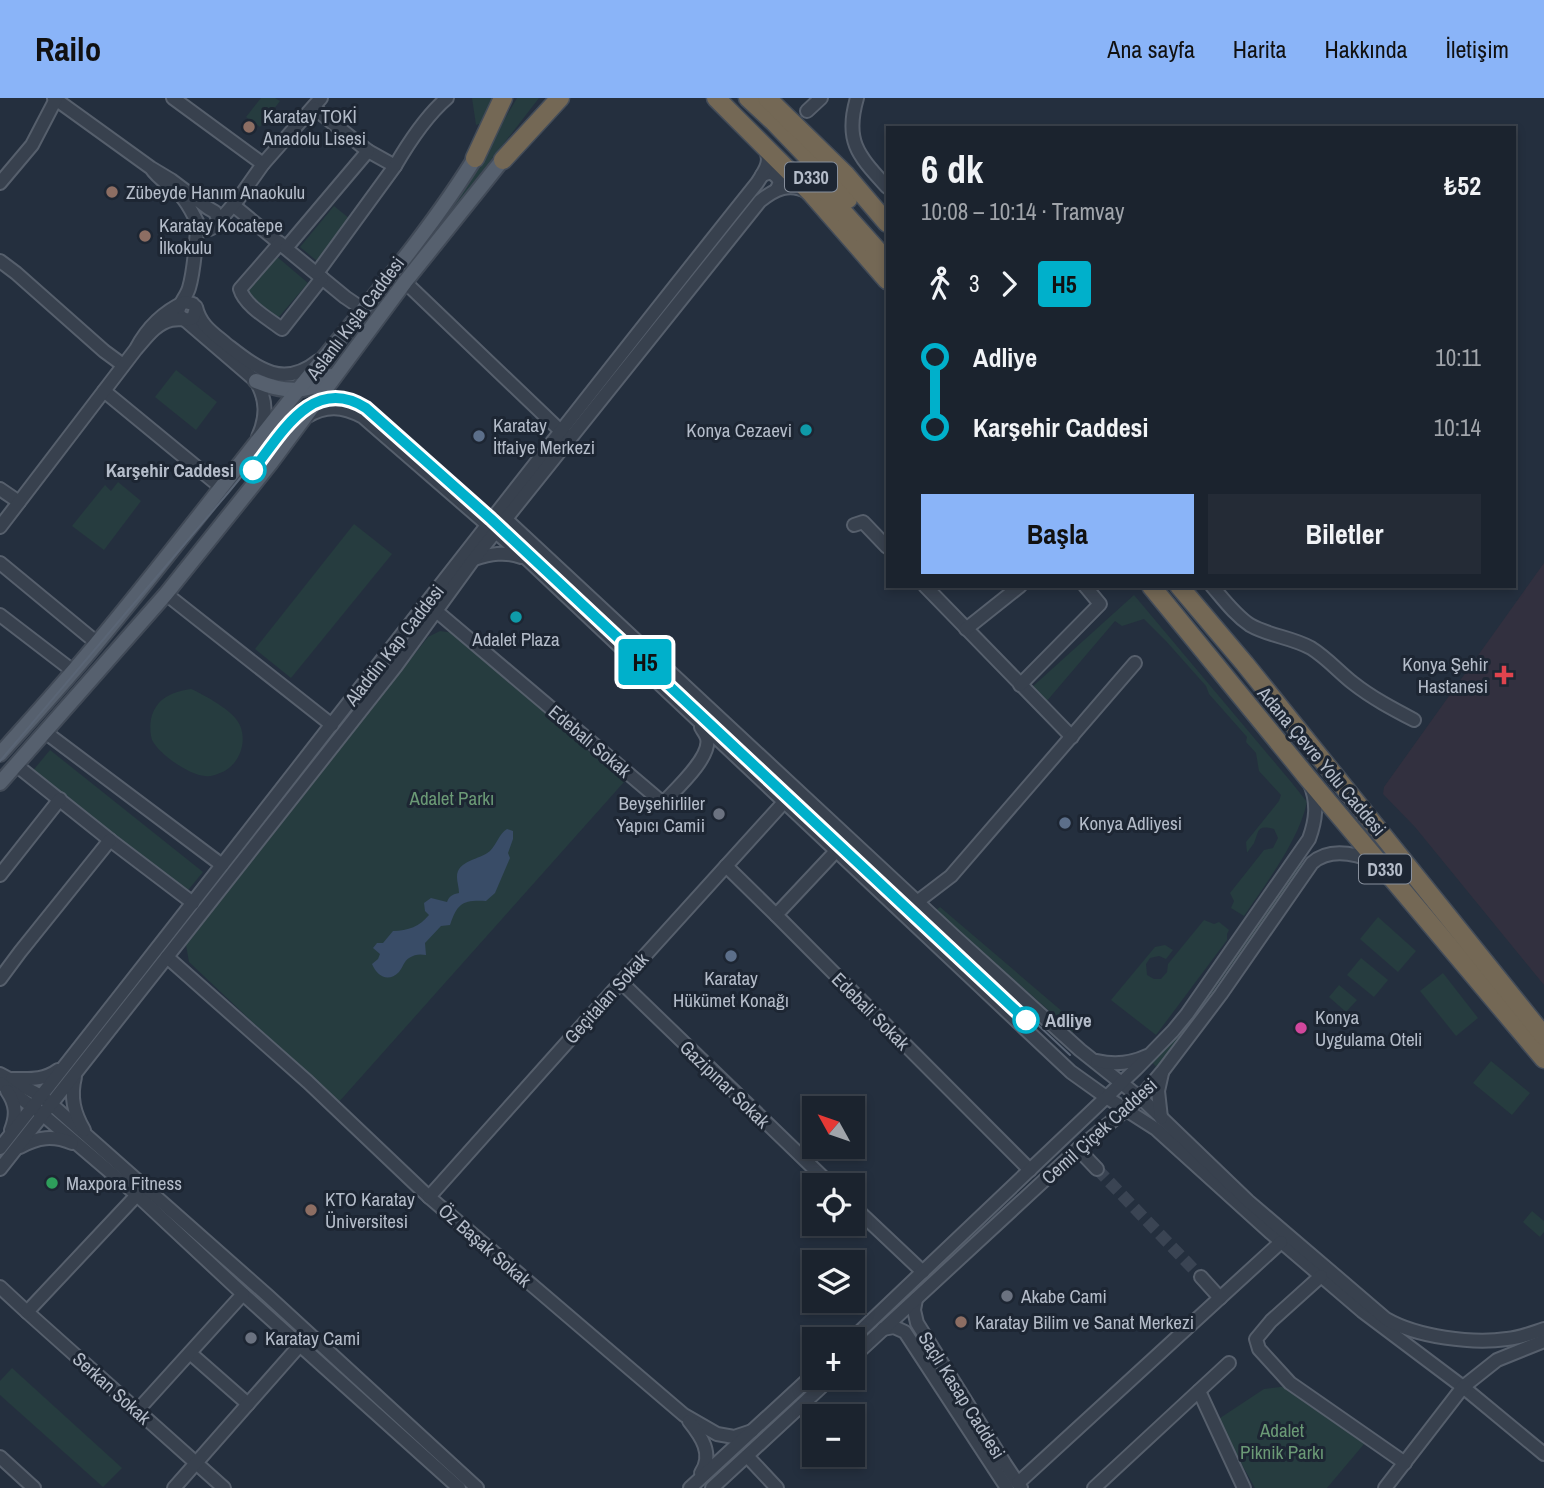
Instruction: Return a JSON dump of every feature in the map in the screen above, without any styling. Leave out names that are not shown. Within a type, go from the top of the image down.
[{"type":"highway","points":[[475,158],[503,98]]},
{"type":"highway","points":[[503,160],[560,98]]},
{"type":"highway","points":[[707,98],[742,123]]},
{"type":"highway","points":[[716,98],[813,194],[886,279]]},
{"type":"highway","name":"D330","points":[[730,98],[814,181],[886,260]]},
{"type":"highway","name":"D330","points":[[748,98],[836,185],[886,243]]},
{"type":"highway","points":[[769,98],[846,175],[886,222]]},
{"type":"highway","name":"Adana Çevre Yolu Caddesi","points":[[1153,588],[1307,778],[1544,1059]]},
{"type":"highway","name":"Adana Çevre Yolu Caddesi","points":[[1182,588],[1544,1036]]},
{"type":"highway","points":[[1456,928],[1488,954],[1544,1020]]},
{"type":"highway","points":[[1453,950],[1489,1004],[1544,1072]]},
{"type":"main road","name":"Aslanlı Kışla Caddesi","points":[[0,754],[97,643],[364,310],[436,215],[511,98]]},
{"type":"main road","name":"Aslanlı Kışla Caddesi","points":[[0,783],[166,593],[306,417],[405,282],[503,160],[548,98]]},
{"type":"main road","points":[[256,381],[281,389],[307,389],[326,381],[342,366]]},
{"type":"street","points":[[173,98],[263,164]]},
{"type":"street","points":[[368,151],[240,289],[247,302],[282,329],[404,149],[447,98]]},
{"type":"street","points":[[807,111],[821,98]]},
{"type":"street","points":[[857,98],[852,116],[852,134],[863,160],[886,186]]},
{"type":"street","points":[[0,183],[32,145],[55,99],[172,180],[217,216],[202,248],[195,315],[191,320],[182,319],[161,324],[136,349],[0,527]]},
{"type":"street","points":[[151,168],[183,198],[203,229],[213,227],[263,164],[318,103],[368,151],[395,166]]},
{"type":"street","points":[[757,138],[767,151],[768,158],[762,175]]},
{"type":"street","points":[[762,175],[774,173],[780,182],[777,189]]},
{"type":"street","name":"Aladdin Kap Caddesi","points":[[566,436],[627,345],[762,175]]},
{"type":"street","points":[[248,184],[233,197],[199,212],[191,281],[177,311],[182,319],[256,381],[262,395],[265,415],[254,446]]},
{"type":"street","points":[[777,189],[799,187],[813,194]]},
{"type":"street","name":"Aladdin Kap Caddesi","points":[[0,1170],[7,1146],[167,957],[396,666],[473,560],[492,528],[760,201],[777,189]]},
{"type":"street","points":[[233,205],[364,310]]},
{"type":"street","points":[[0,261],[123,365]]},
{"type":"street","points":[[405,282],[566,436]]},
{"type":"street","points":[[136,349],[155,321],[182,303],[191,302],[208,329],[250,362],[268,372],[296,373],[309,367],[331,349]]},
{"type":"street","points":[[104,391],[222,488]]},
{"type":"street","points":[[306,417],[333,407],[363,417],[528,560],[1077,1076],[1122,1113],[1139,1117],[1156,1129],[1321,1276],[1393,1336],[1464,1387],[1544,1454]]},
{"type":"street","points":[[0,489],[19,502]]},
{"type":"street","points":[[464,504],[473,531],[470,546]]},
{"type":"street","points":[[502,516],[1080,1050],[1086,1061],[1082,1072],[1076,1074],[1077,1076]]},
{"type":"street","points":[[854,525],[863,522],[886,546]]},
{"type":"street","name":"Aladdin Kap Caddesi","points":[[71,1068],[222,865],[470,546],[492,528]]},
{"type":"street","points":[[473,560],[505,553],[528,560]]},
{"type":"street","points":[[0,563],[97,643]]},
{"type":"street","points":[[927,588],[1072,737]]},
{"type":"street","points":[[966,629],[1017,588]]},
{"type":"street","points":[[1020,685],[1100,604],[1087,588]]},
{"type":"street","points":[[1214,588],[1235,613],[1251,625],[1294,639],[1312,649],[1378,701],[1414,720]]},
{"type":"street","points":[[166,593],[332,725]]},
{"type":"street","name":"Edebalı Sokak","points":[[435,610],[663,803],[700,762],[706,748],[707,738],[695,717]]},
{"type":"street","points":[[0,615],[73,671]]},
{"type":"street","points":[[917,902],[951,876],[1135,663]]},
{"type":"street","points":[[45,732],[222,865]]},
{"type":"street","points":[[16,765],[193,903]]},
{"type":"street","name":"Cemil Çiçek Caddesi","points":[[865,1327],[1030,1170],[1085,1116],[1102,1095],[1121,1083],[1187,1014],[1309,839],[1316,814],[1314,795],[1307,778]]},
{"type":"street","points":[[0,875],[60,799]]},
{"type":"street","name":"Geçitalan Sokak","points":[[429,1197],[785,801]]},
{"type":"street","points":[[0,979],[110,840]]},
{"type":"street","points":[[776,915],[837,849]]},
{"type":"street","points":[[1300,853],[1309,853],[1312,863]]},
{"type":"street","points":[[1312,863],[1324,856],[1350,854],[1382,866]]},
{"type":"street","name":"Cemil Çiçek Caddesi","points":[[865,1346],[1078,1149],[1140,1098],[1163,1072],[1235,975],[1312,863]]},
{"type":"street","name":"Edebali Sokak","points":[[726,866],[1030,1170]]},
{"type":"street","name":"Öz Başak Sokak","points":[[167,957],[308,1082],[429,1197],[684,1415]]},
{"type":"street","name":"Gazipınar Sokak","points":[[621,982],[819,1173]]},
{"type":"street","points":[[1080,1050],[1140,1098],[1233,1187],[1386,1319],[1433,1336],[1505,1340],[1544,1329]]},
{"type":"street","points":[[1091,1059],[1114,1064],[1135,1061],[1150,1054]]},
{"type":"street","points":[[3,1080],[39,1079],[71,1068],[73,1105],[84,1141],[137,1195],[243,1294],[459,1488]]},
{"type":"street","points":[[1161,1118],[1158,1091],[1163,1072]]},
{"type":"street","points":[[1077,1076],[1087,1089],[1089,1097],[1085,1116],[1096,1115],[1100,1118],[1098,1132]]},
{"type":"street","points":[[3,1080],[41,1105],[268,1296],[477,1488]]},
{"type":"street","points":[[3,1080],[16,1111],[7,1146],[47,1137],[84,1141]]},
{"type":"street","points":[[1078,1149],[1097,1169]]},
{"type":"street","points":[[27,1312],[137,1195]]},
{"type":"street","points":[[865,1217],[923,1272]]},
{"type":"street","points":[[1016,1486],[1281,1242]]},
{"type":"street","points":[[1321,1276],[1271,1321],[1256,1339],[1259,1349],[1290,1383],[1405,1463]]},
{"type":"street","points":[[1201,1277],[1220,1297]]},
{"type":"street","name":"Serkan Sokak","points":[[0,1287],[224,1488]]},
{"type":"street","points":[[137,1411],[243,1294]]},
{"type":"street","points":[[137,1411],[243,1294]]},
{"type":"street","name":"Saçlı Kasap Caddesi","points":[[916,1298],[915,1319],[1016,1486]]},
{"type":"street","points":[[905,1332],[903,1326],[907,1318],[915,1319]]},
{"type":"street","name":"Saçlı Kasap Caddesi","points":[[883,1329],[894,1327],[905,1332],[1016,1486]]},
{"type":"street","points":[[1385,1488],[1464,1387],[1497,1360],[1544,1341]]},
{"type":"street","points":[[174,1488],[300,1345]]},
{"type":"street","points":[[190,1353],[248,1404]]},
{"type":"street","points":[[1094,1488],[1229,1363]]},
{"type":"street","points":[[692,1486],[802,1385]]},
{"type":"street","points":[[712,1488],[818,1390]]},
{"type":"street","points":[[1199,1391],[1244,1488]]},
{"type":"street","points":[[684,1415],[717,1434],[734,1437],[752,1431]]},
{"type":"street","points":[[684,1415],[707,1449],[706,1466],[692,1486]]},
{"type":"street","points":[[747,1456],[777,1488]]},
{"type":"street","points":[[0,1457],[34,1488]]},
{"type":"shaded area","name":"Konya Şehir Hastanesi","points":[[1544,563],[1544,985],[1415,827],[1383,794],[1384,787]]},
{"type":"green space","points":[[261,98],[275,98],[280,101],[260,127],[246,117]]},
{"type":"green space","points":[[472,98],[496,98],[483,123],[476,125]]},
{"type":"green space","points":[[517,98],[539,98],[407,269],[404,266],[485,152]]},
{"type":"green space","points":[[334,206],[350,219],[317,261],[300,247]]},
{"type":"green space","points":[[275,255],[308,283],[278,318],[244,291]]},
{"type":"green space","points":[[176,370],[217,402],[196,430],[155,397]]},
{"type":"green space","points":[[118,482],[141,501],[104,550],[72,526],[105,485],[111,491]]},
{"type":"green space","points":[[354,524],[392,554],[291,678],[255,649]]},
{"type":"green space","points":[[1134,595],[1307,802],[1289,846],[1244,916],[1231,908],[1234,901],[1230,893],[1264,850],[1273,848],[1278,838],[1274,829],[1261,828],[1247,853],[1246,842],[1281,795],[1259,771],[1256,753],[1246,742],[1247,737],[1166,641],[1144,619],[1122,626],[1115,621],[1046,702],[1031,688]]},
{"type":"green space","name":"Adalet Parkı","points":[[440,631],[454,633],[624,782],[338,1103],[189,962],[186,945],[428,637]]},
{"type":"green space","points":[[191,689],[228,711],[236,719],[242,734],[241,750],[233,764],[212,776],[198,775],[183,768],[161,751],[151,738],[151,719],[161,701],[171,694]]},
{"type":"green space","points":[[50,750],[203,872],[184,895],[31,773]]},
{"type":"green space","points":[[1300,862],[1305,865],[1159,1070],[1151,1061],[1171,1042]]},
{"type":"green space","points":[[940,907],[1077,1024],[1073,1032],[936,910]]},
{"type":"green space","points":[[1378,917],[1416,951],[1398,972],[1360,939]]},
{"type":"green space","points":[[1204,920],[1214,924],[1219,922],[1229,930],[1227,940],[1156,1035],[1111,1000],[1155,947],[1165,945],[1173,950],[1166,959],[1159,956],[1150,958],[1146,964],[1147,975],[1161,979],[1167,972],[1168,964]]},
{"type":"green space","points":[[1361,958],[1388,980],[1374,997],[1347,975]]},
{"type":"green space","points":[[1443,973],[1478,1018],[1456,1036],[1420,991]]},
{"type":"green space","points":[[1339,985],[1357,1000],[1346,1012],[1329,997]]},
{"type":"green space","points":[[1491,1061],[1530,1093],[1512,1115],[1473,1083]]},
{"type":"green space","points":[[1532,1211],[1544,1221],[1544,1232],[1540,1237],[1523,1222]]},
{"type":"green space","points":[[12,1368],[122,1468],[103,1487],[0,1395],[0,1381]]},
{"type":"green space","name":"Adalet Piknik Parkı","points":[[1288,1386],[1364,1444],[1327,1488],[1255,1488],[1217,1420],[1264,1389]]},
{"type":"water","points":[[507,829],[513,831],[508,853],[510,858],[495,893],[486,901],[462,904],[450,925],[441,926],[425,943],[426,955],[409,958],[399,972],[391,977],[380,975],[372,964],[380,954],[373,948],[377,943],[383,943],[393,931],[409,929],[422,922],[429,915],[425,911],[424,903],[431,898],[447,902],[459,893],[457,877],[461,867],[490,851]]},
{"type":"tunnel","points":[[1097,1169],[1201,1277]]},
{"type":"tram line","points":[[0,761],[228,493],[294,411],[303,403],[320,396],[339,395],[357,399],[373,408],[503,523],[1070,1055]]},
{"type":"tram line","name":"H5","points":[[253,470],[301,410],[316,401],[336,398],[355,402],[366,408],[491,519],[1026,1020]]},
{"type":"place","name":"Karatay TOKİ Anadolu Lisesi","points":[[249,127]]},
{"type":"place","name":"Zübeyde Hanım Anaokulu","points":[[112,192]]},
{"type":"place","name":"Karatay Kocatepe İlkokulu","points":[[145,236]]},
{"type":"place","name":"Konya Cezaevi","points":[[806,430]]},
{"type":"place","name":"Karatay İtfaiye Merkezi","points":[[479,436]]},
{"type":"place","name":"Karşehir Caddesi","points":[[253,470]]},
{"type":"place","name":"Adalet Plaza","points":[[516,617]]},
{"type":"place","name":"Konya Şehir Hastanesi","points":[[1504,675]]},
{"type":"place","name":"Beyşehirliler Yapıcı Camii","points":[[719,814]]},
{"type":"place","name":"Konya Adliyesi","points":[[1065,823]]},
{"type":"place","name":"Karatay Hükümet Konağı","points":[[731,956]]},
{"type":"place","name":"Adliye","points":[[1026,1020]]},
{"type":"place","name":"Konya Uygulama Oteli","points":[[1301,1028]]},
{"type":"place","name":"Maxpora Fitness","points":[[52,1183]]},
{"type":"place","name":"KTO Karatay Üniversitesi","points":[[311,1210]]},
{"type":"place","name":"Akabe Cami","points":[[1007,1296]]},
{"type":"place","name":"Karatay Bilim ve Sanat Merkezi","points":[[961,1322]]},
{"type":"place","name":"Karatay Cami","points":[[251,1338]]}]
